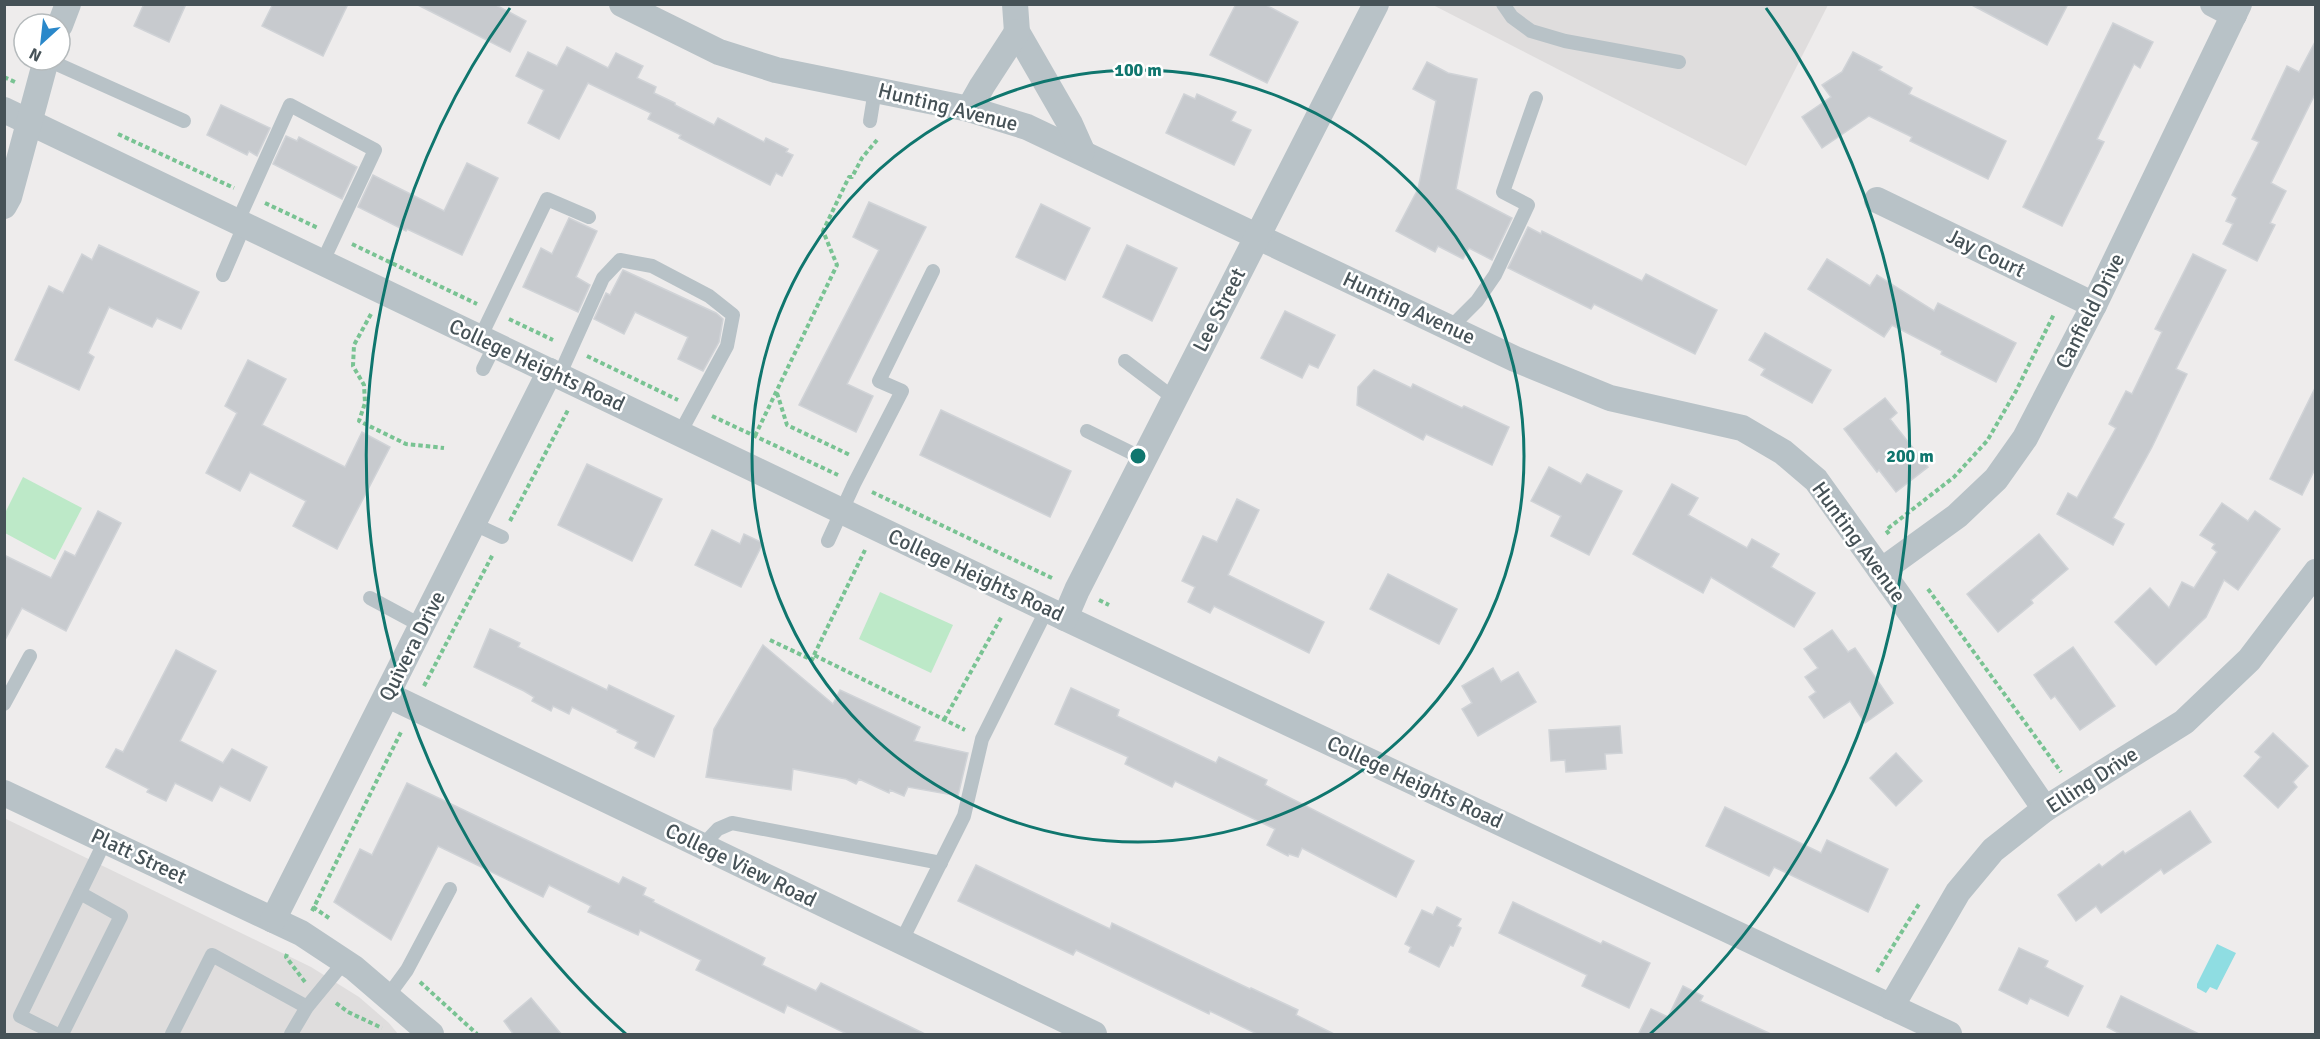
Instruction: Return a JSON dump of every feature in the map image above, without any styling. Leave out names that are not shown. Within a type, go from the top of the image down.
[{"type":"street","name":"Hunting Avenue","points":[[622,4],[719,52],[776,70],[969,109],[1028,127],[1515,359],[1611,398],[1742,428],[1783,452],[1816,480],[2045,809]]},
{"type":"street","points":[[1015,4],[1017,33],[1070,124],[1082,151]]},
{"type":"street","name":"Lee Street","points":[[1056,613],[1144,459],[1376,4]]},
{"type":"street","name":"Canfield Drive","points":[[1881,571],[1957,516],[1996,479],[2025,438],[2094,305],[2229,8]]},
{"type":"street","points":[[969,109],[1017,33]]},
{"type":"street","points":[[4,206],[9,197],[44,72]]},
{"type":"street","name":"College Heights Road","points":[[4,110],[1056,613],[1949,1035]]},
{"type":"street","name":"Jay Court","points":[[1877,200],[2094,305]]},
{"type":"street","name":"Quivera Drive","points":[[273,920],[474,524],[555,373]]},
{"type":"street","name":"Elling Drive","points":[[1891,1007],[1958,892],[1993,850],[2045,809],[2184,722],[2249,660],[2316,572]]},
{"type":"street","name":"College View Road","points":[[388,695],[1094,1035]]},
{"type":"street","name":"Platt Street","points":[[4,793],[301,933],[388,996],[424,1032]]},
{"type":"lane","points":[[1503,4],[1512,17],[1531,31],[1565,41],[1679,62]]},
{"type":"lane","points":[[72,71],[184,121]]},
{"type":"lane","points":[[870,121],[875,90]]},
{"type":"lane","points":[[1450,328],[1477,301],[1495,275],[1528,205],[1503,192],[1536,98]]},
{"type":"lane","points":[[223,274],[240,224],[290,105],[375,150],[322,263]]},
{"type":"lane","points":[[483,369],[488,341],[547,199],[589,217]]},
{"type":"lane","points":[[555,373],[603,278],[620,260],[652,266],[709,296],[733,315],[727,346],[680,433]]},
{"type":"lane","points":[[828,541],[902,391],[879,381],[933,271]]},
{"type":"lane","points":[[1125,362],[1175,399]]},
{"type":"lane","points":[[1087,431],[1144,459]]},
{"type":"lane","points":[[474,524],[502,537]]},
{"type":"lane","points":[[370,598],[422,626]]},
{"type":"lane","points":[[901,942],[964,816],[982,739],[1056,613]]},
{"type":"lane","points":[[4,704],[30,656]]},
{"type":"lane","points":[[702,846],[718,829],[732,822],[941,863]]},
{"type":"lane","points":[[56,1035],[20,1016],[105,840]]},
{"type":"lane","points":[[388,996],[407,970],[450,889]]},
{"type":"lane","points":[[62,1035],[122,915],[80,893]]},
{"type":"lane","points":[[172,1035],[212,955],[307,1007]]},
{"type":"lane","points":[[291,1035],[307,1007],[344,962]]},
{"type":"path","points":[[755,436],[837,265],[823,231],[849,177],[852,177],[862,158],[878,139]]},
{"type":"path","points":[[382,291],[354,345],[352,366],[364,385],[365,403],[359,421],[406,444],[444,448]]},
{"type":"path","points":[[2065,291],[2016,391],[1987,441],[1954,477],[1886,530],[2074,791]]},
{"type":"path","points":[[776,392],[787,425],[855,457]]},
{"type":"path","points":[[301,933],[413,707],[568,410]]},
{"type":"path","points":[[770,640],[812,660],[867,544]]},
{"type":"path","points":[[944,720],[1005,609]]},
{"type":"path","points":[[814,655],[982,739]]},
{"type":"shaded area","points":[[1433,5],[1828,5],[1746,166]]},
{"type":"shaded area","points":[[4,818],[311,967],[359,997],[398,1034],[5,1034]]},
{"type":"green space","points":[[23,477],[82,508],[55,560],[5,533],[5,513]]},
{"type":"green space","points":[[880,592],[953,625],[931,673],[859,639]]},
{"type":"water","points":[[2217,944],[2236,953],[2217,990],[2210,987],[2206,993],[2197,988],[2197,984]]},
{"type":"building","points":[[144,4],[186,4],[169,42],[134,26]]},
{"type":"building","points":[[273,4],[348,4],[323,56],[262,26]]},
{"type":"building","points":[[416,4],[494,4],[526,21],[510,52]]},
{"type":"building","points":[[1236,4],[1264,4],[1298,22],[1267,83],[1210,55]]},
{"type":"building","points":[[1970,4],[2068,4],[2047,45]]},
{"type":"building","points":[[2113,23],[2153,42],[2140,68],[2134,64],[2097,139],[2104,142],[2062,226],[2023,207]]},
{"type":"building","points":[[2316,40],[2316,92],[2271,183],[2286,191],[2270,223],[2275,225],[2257,261],[2223,244],[2233,224],[2226,221],[2237,198],[2232,195],[2259,142],[2252,139],[2287,66],[2299,72]]},
{"type":"building","points":[[567,47],[608,68],[616,53],[643,66],[637,78],[656,87],[654,93],[675,105],[714,125],[718,118],[764,142],[766,138],[788,149],[786,152],[793,155],[782,176],[776,173],[770,185],[679,138],[681,135],[648,119],[651,113],[588,83],[559,139],[528,123],[544,90],[516,76],[528,52],[557,66]]},
{"type":"building","points":[[1853,52],[1882,67],[1879,70],[1912,88],[1909,94],[2006,141],[1988,179],[1910,141],[1912,137],[1869,116],[1822,148],[1802,117],[1831,97],[1822,85],[1842,72]]},
{"type":"building","points":[[1427,62],[1448,73],[1477,79],[1456,189],[1512,218],[1492,260],[1469,248],[1463,259],[1438,246],[1435,252],[1396,231],[1418,189],[1436,101],[1413,89]]},
{"type":"building","points":[[1184,94],[1195,99],[1197,94],[1236,112],[1231,121],[1251,130],[1234,165],[1166,133]]},
{"type":"building","points":[[221,105],[270,128],[257,156],[249,151],[247,155],[207,135]]},
{"type":"building","points":[[286,136],[297,141],[299,137],[357,167],[342,199],[273,164]]},
{"type":"building","points":[[467,163],[498,178],[462,255],[358,207],[373,175],[444,211]]},
{"type":"building","points":[[869,202],[926,227],[847,384],[873,396],[856,432],[799,405],[879,250],[853,237]]},
{"type":"building","points":[[1041,204],[1090,228],[1065,280],[1016,257]]},
{"type":"building","points":[[569,218],[597,231],[576,277],[590,285],[578,312],[523,287],[541,248],[552,254]]},
{"type":"building","points":[[1528,227],[1541,234],[1542,231],[1642,281],[1646,274],[1717,310],[1695,354],[1594,304],[1591,309],[1508,268]]},
{"type":"building","points":[[99,245],[199,292],[181,329],[157,318],[152,327],[109,307],[88,353],[94,357],[79,390],[15,360],[49,286],[63,293],[82,254],[92,260]]},
{"type":"building","points":[[1127,245],[1177,268],[1152,321],[1103,297]]},
{"type":"building","points":[[2193,254],[2226,270],[2176,369],[2187,374],[2152,447],[2113,518],[2124,524],[2113,545],[2057,514],[2068,493],[2077,498],[2116,428],[2109,424],[2126,391],[2132,394],[2162,332],[2155,329]]},
{"type":"building","points":[[1827,259],[1870,286],[1877,275],[1934,311],[1938,303],[2016,343],[1996,382],[1941,354],[1942,351],[1892,325],[1884,337],[1808,289]]},
{"type":"building","points":[[623,270],[716,313],[723,319],[719,342],[703,371],[678,359],[688,337],[635,312],[624,334],[594,319],[606,293],[610,295]]},
{"type":"building","points":[[1285,311],[1335,335],[1318,368],[1309,364],[1302,378],[1261,358]]},
{"type":"building","points":[[1765,333],[1831,370],[1812,403],[1761,375],[1765,369],[1749,360]]},
{"type":"building","points":[[248,360],[286,379],[262,425],[345,467],[362,432],[390,447],[337,549],[293,526],[306,501],[250,472],[240,491],[206,473],[237,413],[225,406]]},
{"type":"building","points":[[1374,370],[1411,388],[1413,384],[1462,408],[1464,406],[1509,427],[1492,465],[1426,434],[1423,440],[1357,405],[1358,387]]},
{"type":"building","points":[[2316,386],[2316,467],[2302,495],[2270,479]]},
{"type":"building","points":[[1885,398],[1897,413],[1890,419],[1928,467],[1896,492],[1879,470],[1877,472],[1844,429]]},
{"type":"building","points":[[941,410],[1071,471],[1050,517],[920,455]]},
{"type":"building","points":[[587,464],[662,499],[632,561],[558,525]]},
{"type":"building","points":[[1549,467],[1581,484],[1587,474],[1622,491],[1589,555],[1551,536],[1561,516],[1531,501]]},
{"type":"building","points":[[1672,484],[1698,498],[1688,515],[1747,548],[1752,539],[1779,554],[1771,567],[1815,593],[1794,627],[1711,577],[1703,593],[1633,554]]},
{"type":"building","points":[[1237,499],[1259,510],[1228,575],[1324,622],[1309,653],[1214,606],[1210,613],[1188,602],[1195,587],[1182,581],[1203,536],[1217,542]]},
{"type":"building","points":[[2222,503],[2248,521],[2255,511],[2280,529],[2238,590],[2224,580],[2206,617],[2156,665],[2115,622],[2150,588],[2169,608],[2182,582],[2194,588],[2217,552],[2212,548],[2215,544],[2200,535]]},
{"type":"building","points":[[98,511],[121,523],[66,631],[22,608],[4,642],[4,555],[51,578],[65,551],[75,556]]},
{"type":"building","points":[[712,530],[740,544],[744,534],[763,543],[741,587],[695,565]]},
{"type":"building","points":[[2039,534],[2068,569],[2031,600],[2033,603],[1998,632],[1967,594]]},
{"type":"building","points":[[1388,574],[1457,609],[1439,644],[1370,609]]},
{"type":"building","points":[[490,629],[520,643],[518,647],[607,690],[609,685],[674,716],[654,757],[635,748],[638,742],[572,707],[569,714],[553,706],[551,711],[532,701],[534,697],[524,691],[474,667]]},
{"type":"building","points":[[1832,630],[1848,652],[1855,648],[1893,703],[1865,723],[1850,701],[1824,718],[1809,697],[1816,692],[1805,677],[1818,668],[1804,649]]},
{"type":"building","points":[[763,645],[833,704],[840,690],[920,727],[914,741],[968,753],[958,796],[908,787],[904,796],[890,790],[889,793],[859,779],[856,784],[846,779],[793,769],[791,790],[706,777],[714,729]]},
{"type":"building","points":[[2073,647],[2115,706],[2080,730],[2055,696],[2051,699],[2034,675]]},
{"type":"building","points":[[176,650],[216,671],[180,741],[223,763],[232,749],[267,767],[250,801],[220,786],[212,801],[175,783],[166,801],[147,792],[149,789],[106,767],[116,749],[123,752]]},
{"type":"building","points":[[1493,668],[1501,682],[1518,672],[1536,702],[1478,736],[1462,709],[1472,703],[1462,686]]},
{"type":"building","points":[[1071,688],[1119,710],[1117,716],[1216,763],[1219,757],[1267,780],[1265,785],[1414,861],[1396,897],[1302,848],[1298,857],[1289,854],[1288,856],[1267,845],[1275,829],[1175,781],[1172,787],[1125,764],[1128,757],[1055,724]]},
{"type":"building","points":[[1620,726],[1622,753],[1605,754],[1606,769],[1566,772],[1565,760],[1551,761],[1549,730]]},
{"type":"building","points":[[2273,733],[2308,766],[2293,782],[2297,787],[2278,808],[2244,776],[2261,757],[2255,752]]},
{"type":"building","points":[[1896,753],[1922,781],[1896,806],[1870,778]]},
{"type":"building","points":[[407,783],[619,884],[623,877],[646,888],[643,895],[654,900],[653,902],[765,958],[762,965],[816,991],[821,983],[927,1035],[849,1035],[787,1005],[784,1013],[696,970],[701,960],[640,930],[638,935],[588,912],[591,906],[549,885],[543,897],[438,846],[391,940],[334,902],[360,849],[372,855]]},
{"type":"building","points":[[1725,807],[1821,853],[1827,840],[1888,869],[1868,912],[1774,867],[1769,876],[1706,846]]},
{"type":"building","points":[[2190,811],[2211,842],[2164,874],[2161,869],[2101,913],[2096,906],[2076,921],[2058,895],[2099,864],[2102,867],[2123,851],[2125,854]]},
{"type":"building","points":[[976,865],[1110,929],[1112,923],[1298,1010],[1296,1015],[1336,1035],[1259,1035],[1210,1011],[1209,1014],[1076,950],[1073,955],[958,901]]},
{"type":"building","points":[[1513,902],[1601,944],[1603,941],[1650,963],[1629,1008],[1582,986],[1587,975],[1499,933]]},
{"type":"building","points":[[1437,907],[1461,919],[1457,926],[1461,928],[1453,946],[1450,945],[1439,967],[1409,952],[1411,947],[1405,944],[1422,910],[1433,915]]},
{"type":"building","points":[[2019,948],[2048,961],[2045,967],[2083,986],[2068,1016],[2030,998],[2027,1004],[1999,990]]},
{"type":"building","points":[[1683,986],[1703,996],[1700,1001],[1773,1035],[1638,1035],[1651,1009],[1668,1017]]},
{"type":"building","points":[[2121,996],[2201,1035],[2122,1035],[2107,1027]]},
{"type":"building","points":[[531,998],[562,1035],[514,1035],[504,1021]]}]
